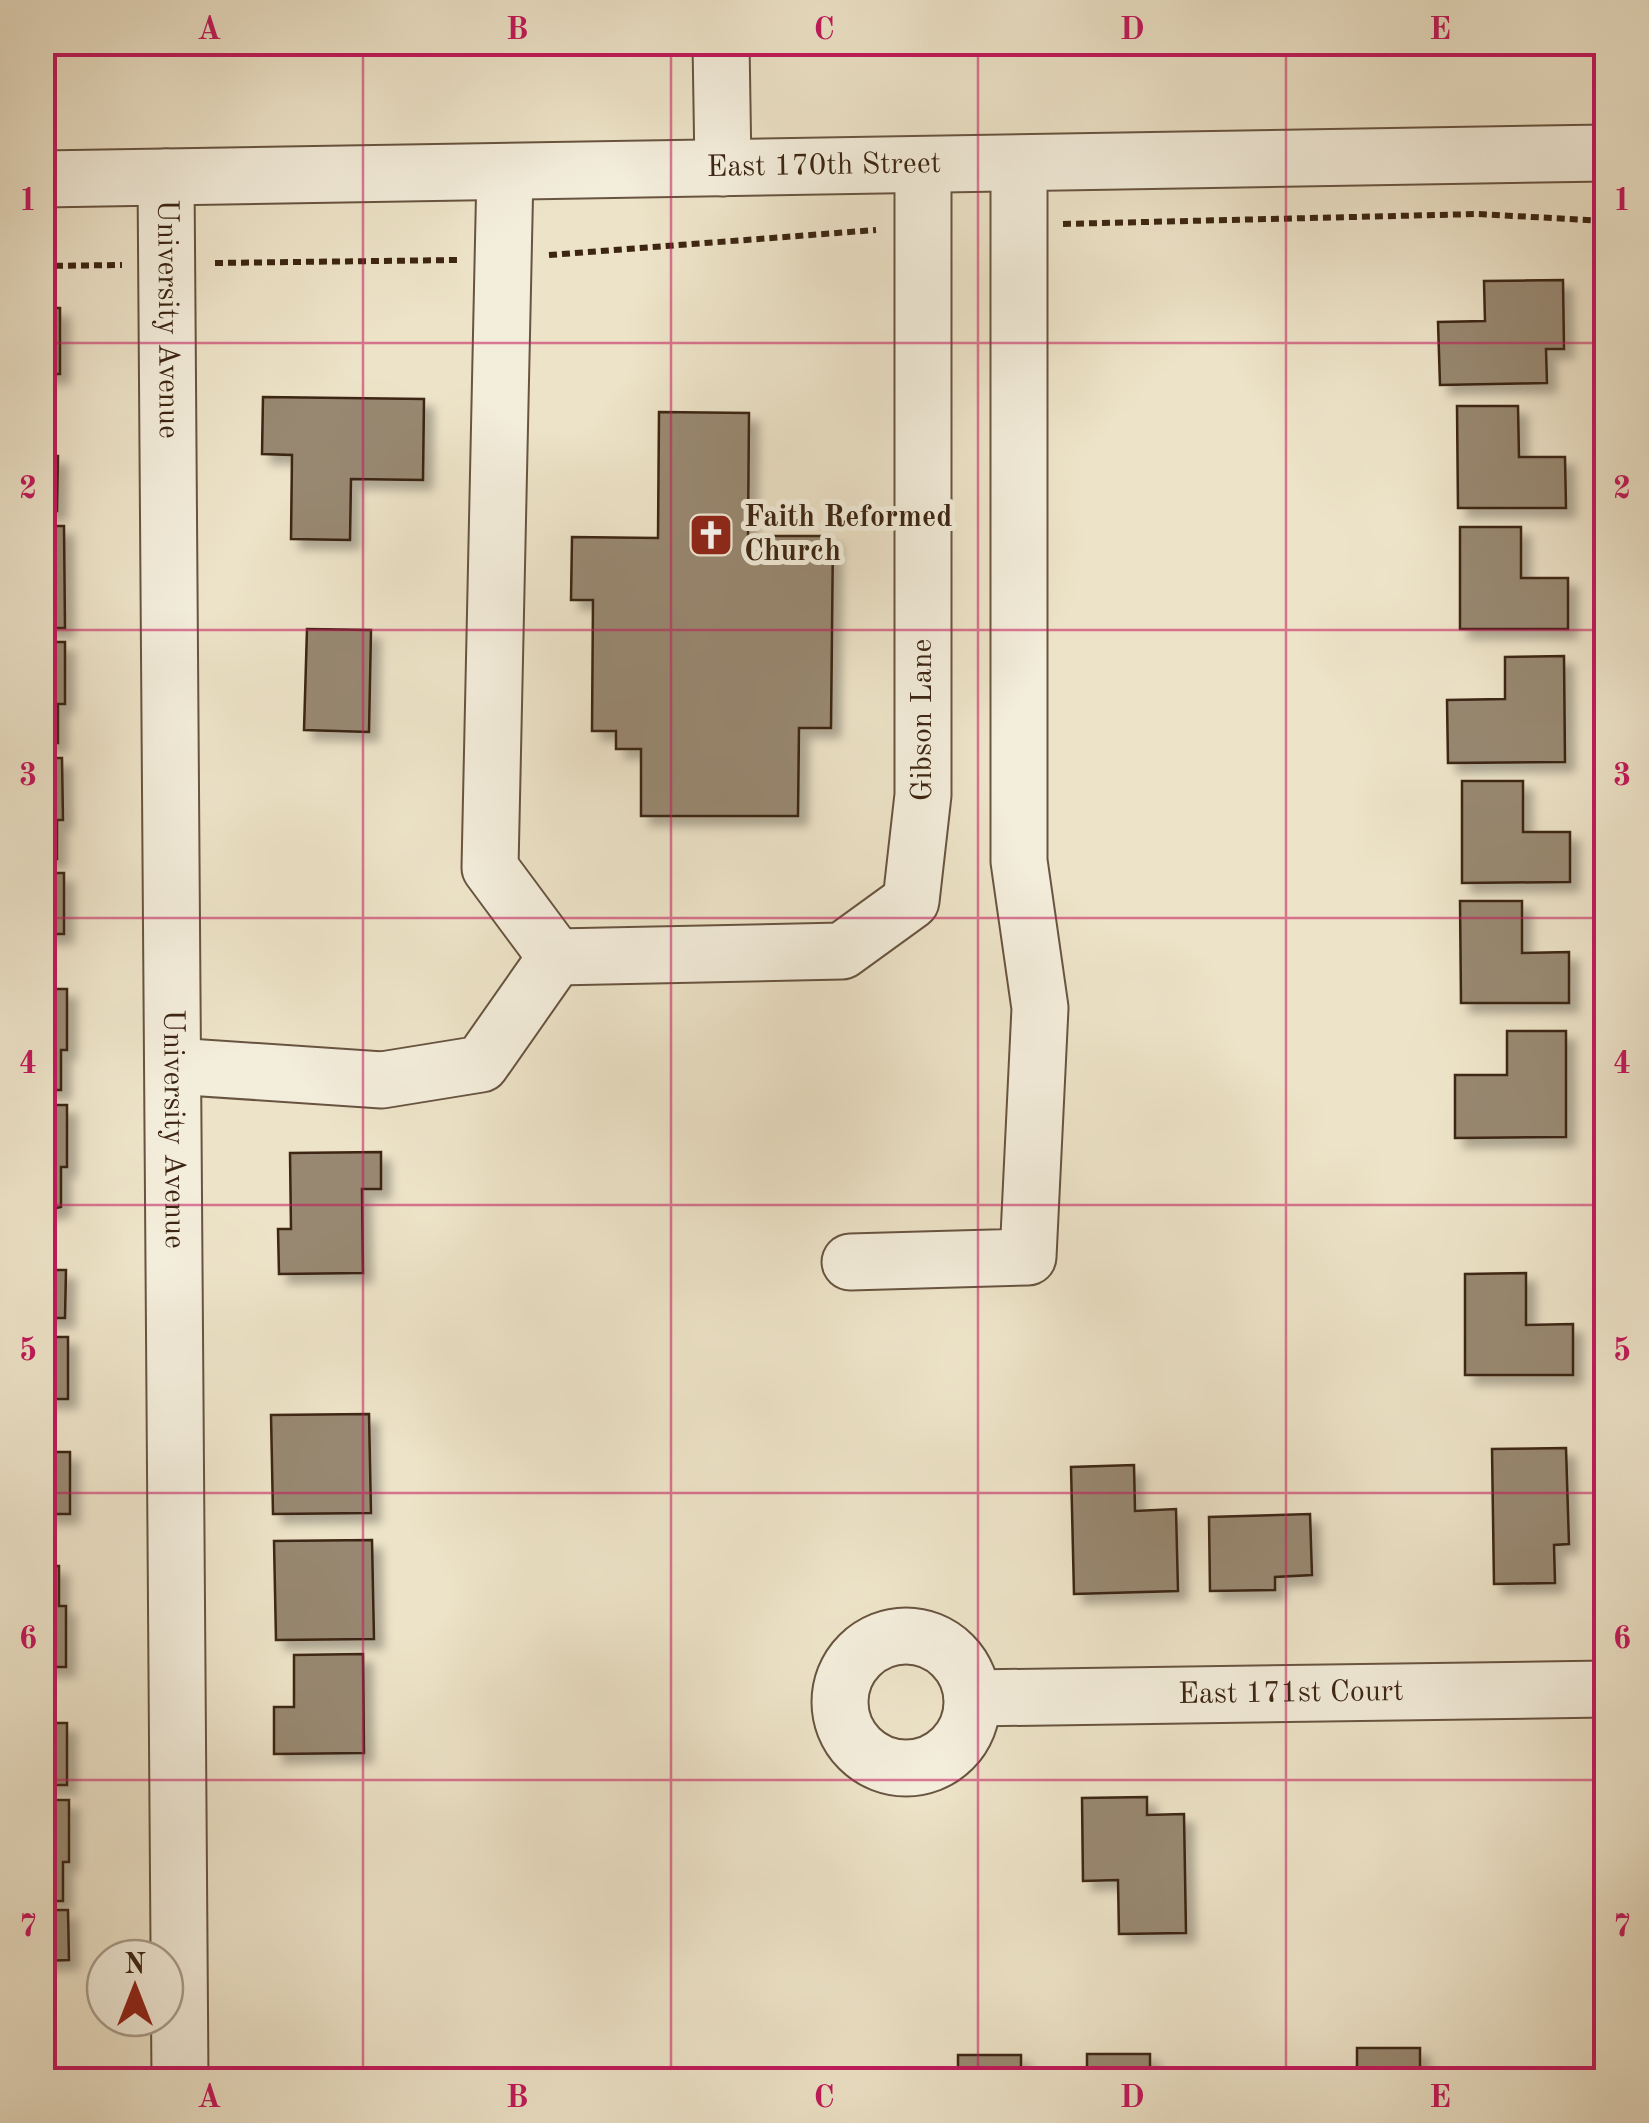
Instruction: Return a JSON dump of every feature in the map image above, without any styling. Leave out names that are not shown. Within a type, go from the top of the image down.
[{"type":"street","points":[[721,42],[723,168]]},
{"type":"street","name":"East 170th Street","points":[[42,179],[1606,153]]},
{"type":"street","points":[[850,1262],[1028,1258],[1040,1008],[1019,861],[1019,164]]},
{"type":"street","name":"Gibson Lane","points":[[556,957],[842,950],[911,901],[923,796],[923,165]]},
{"type":"street","points":[[173,1066],[382,1080],[481,1064],[556,957],[490,868],[505,172]]},
{"type":"street","name":"University Avenue","points":[[166,177],[180,2080]]},
{"type":"street","name":"East 171st Court","points":[[973,1698],[1606,1689]]},
{"type":"path","points":[[1019,224],[1478,214],[1606,221]]},
{"type":"path","points":[[42,266],[504,259],[923,226]]},
{"type":"building","points":[[1563,280],[1564,349],[1546,349],[1547,383],[1440,385],[1438,322],[1485,321],[1484,281]]},
{"type":"building","points":[[42,308],[60,308],[60,374],[42,374]]},
{"type":"building","points":[[263,397],[424,399],[423,480],[351,479],[350,540],[291,539],[292,455],[262,454]]},
{"type":"building","points":[[1457,406],[1518,406],[1519,457],[1565,457],[1566,508],[1458,508]]},
{"type":"building","points":[[659,412],[749,413],[748,536],[833,536],[831,728],[799,728],[798,816],[641,816],[641,749],[616,749],[616,731],[592,731],[593,600],[571,600],[572,537],[658,538]]},
{"type":"building","points":[[42,456],[58,456],[57,511],[42,511]]},
{"type":"building","points":[[42,526],[64,526],[65,628],[42,628]]},
{"type":"building","points":[[1460,527],[1521,527],[1521,578],[1568,578],[1568,629],[1460,629]]},
{"type":"building","points":[[307,629],[371,630],[369,732],[304,730]]},
{"type":"building","points":[[42,642],[65,642],[65,704],[58,704],[58,743],[42,743]]},
{"type":"building","points":[[1564,656],[1565,762],[1448,763],[1447,700],[1505,699],[1505,657]]},
{"type":"building","points":[[42,758],[62,758],[63,820],[57,820],[57,859],[42,859]]},
{"type":"building","points":[[1462,781],[1523,781],[1523,832],[1570,832],[1570,882],[1462,883]]},
{"type":"building","points":[[42,873],[64,873],[64,934],[42,934]]},
{"type":"building","points":[[1460,901],[1522,901],[1522,953],[1569,952],[1569,1003],[1461,1003]]},
{"type":"building","points":[[42,989],[67,989],[67,1050],[61,1050],[61,1090],[42,1090]]},
{"type":"building","points":[[1507,1031],[1566,1031],[1566,1137],[1455,1138],[1455,1075],[1507,1075]]},
{"type":"building","points":[[42,1105],[67,1105],[67,1167],[61,1167],[61,1207],[42,1211]]},
{"type":"building","points":[[381,1152],[381,1189],[362,1189],[363,1273],[279,1274],[278,1229],[291,1229],[290,1153]]},
{"type":"building","points":[[42,1270],[66,1270],[65,1318],[42,1318]]},
{"type":"building","points":[[1526,1273],[1526,1325],[1573,1324],[1573,1375],[1465,1375],[1465,1274]]},
{"type":"building","points":[[42,1337],[68,1337],[68,1399],[42,1399]]},
{"type":"building","points":[[369,1414],[371,1513],[273,1514],[271,1415]]},
{"type":"building","points":[[1566,1448],[1569,1544],[1554,1545],[1555,1583],[1494,1584],[1492,1449]]},
{"type":"building","points":[[42,1452],[70,1452],[70,1514],[42,1514]]},
{"type":"building","points":[[1134,1465],[1135,1511],[1176,1509],[1178,1591],[1074,1594],[1071,1467]]},
{"type":"building","points":[[1310,1514],[1312,1575],[1275,1577],[1275,1590],[1210,1591],[1209,1517]]},
{"type":"building","points":[[372,1540],[374,1639],[276,1640],[274,1541]]},
{"type":"building","points":[[42,1566],[59,1566],[59,1606],[66,1606],[66,1667],[42,1667]]},
{"type":"building","points":[[363,1654],[364,1753],[274,1754],[274,1707],[294,1707],[294,1655]]},
{"type":"building","points":[[42,1723],[67,1723],[67,1785],[42,1785]]},
{"type":"building","points":[[1147,1797],[1147,1815],[1184,1814],[1186,1933],[1119,1934],[1118,1880],[1083,1881],[1082,1798]]},
{"type":"building","points":[[42,1800],[69,1800],[69,1862],[63,1862],[63,1901],[42,1901]]},
{"type":"building","points":[[42,1910],[68,1910],[69,1960],[42,1961]]},
{"type":"building","points":[[1357,2048],[1420,2048],[1420,2080],[1357,2080]]},
{"type":"building","points":[[1087,2054],[1150,2054],[1150,2080],[1087,2080]]},
{"type":"building","points":[[958,2055],[1021,2055],[1021,2080],[958,2080]]},
{"type":"building","points":[[72,2068],[72,2080],[42,2080],[42,2069]]},
{"type":"building","points":[[659,2068],[659,2080],[597,2080],[596,2070]]},
{"type":"place","name":"Faith Reformed Church","points":[[711,535]]}]
